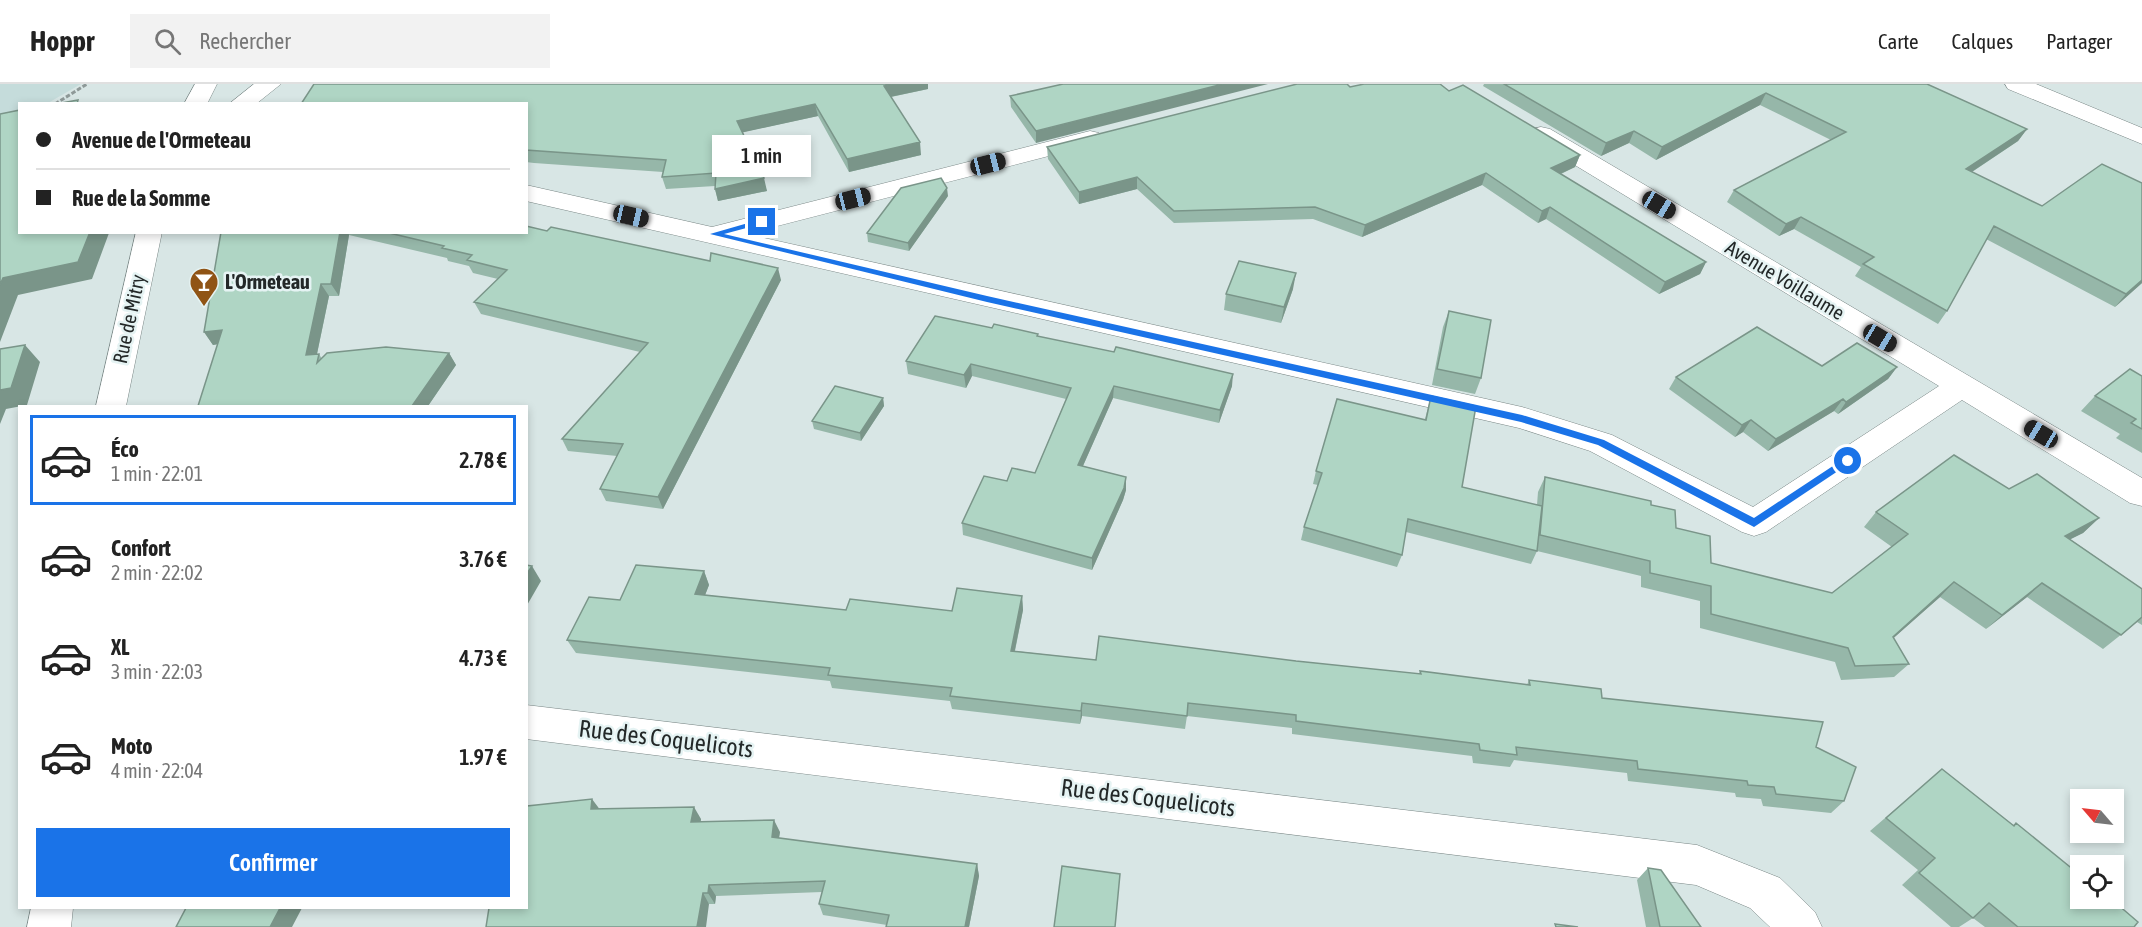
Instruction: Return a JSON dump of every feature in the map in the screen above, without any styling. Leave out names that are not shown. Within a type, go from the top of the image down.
[{"type":"street","points":[[181,84],[181,102]]},
{"type":"street","points":[[196,102],[206,84]]},
{"type":"street","points":[[243,102],[270,84]]},
{"type":"street","points":[[2016,84],[2142,137]]},
{"type":"street","name":"Avenue Voillaume","points":[[1520,121],[2142,494]]},
{"type":"street","points":[[714,234],[1108,134]]},
{"type":"street","points":[[528,193],[714,234],[999,302],[1522,418],[1601,442],[1754,523],[1961,386]]},
{"type":"street","name":"Rue de Mitry","points":[[111,405],[148,234]]},
{"type":"street","name":"Rue des Coquelicots","points":[[528,722],[1697,865],[1766,893],[1800,927]]},
{"type":"path","points":[[58,102],[87,84]]},
{"type":"shaded area","points":[[0,84],[81,84],[50,102],[18,102],[18,118],[0,122]]},
{"type":"building","points":[[314,84],[892,84],[884,86],[920,142],[847,159],[815,104],[737,121],[764,178],[715,189],[716,173],[662,177],[666,160],[528,150],[528,102],[302,102]]},
{"type":"building","points":[[1063,84],[1223,84],[1036,131],[1010,96]]},
{"type":"building","points":[[1297,84],[1347,84],[1350,87],[1364,84],[1440,84],[1449,91],[1463,85],[1580,155],[1551,168],[1706,262],[1665,282],[1550,207],[1542,211],[1486,173],[1365,225],[1315,207],[1174,211],[1137,177],[1079,192],[1047,147]]},
{"type":"building","points":[[1504,84],[1927,84],[2027,129],[1966,169],[2042,206],[2102,164],[2142,183],[2142,280],[2126,294],[1994,226],[1947,311],[1863,264],[1874,257],[1801,217],[1786,224],[1734,190],[1846,132],[1766,93],[1662,147],[1634,131],[1606,143]]},
{"type":"building","points":[[18,110],[18,234],[89,234],[78,262],[3,278],[0,285],[0,114]]},
{"type":"building","points":[[941,178],[947,188],[908,243],[867,233],[901,188]]},
{"type":"building","points":[[528,226],[547,231],[551,227],[710,261],[711,253],[778,268],[658,497],[600,489],[623,444],[562,439],[648,343],[474,302],[507,270],[467,260],[472,255],[442,248],[444,246],[393,234],[528,234]]},
{"type":"building","points":[[221,234],[340,234],[331,284],[321,284],[306,355],[319,354],[317,363],[327,353],[386,347],[449,353],[413,405],[198,405],[222,330],[204,332]]},
{"type":"building","points":[[1239,261],[1296,273],[1284,307],[1226,294]]},
{"type":"building","points":[[1449,311],[1491,320],[1481,378],[1437,369]]},
{"type":"building","points":[[935,316],[992,328],[994,324],[1038,334],[1037,336],[1114,352],[1116,347],[1233,374],[1220,410],[1114,386],[1078,465],[1126,477],[1124,488],[1092,558],[962,523],[984,476],[1007,481],[1012,468],[1035,473],[1071,388],[971,364],[964,375],[906,361]]},
{"type":"building","points":[[1757,327],[1822,366],[1857,343],[1897,367],[1846,402],[1843,399],[1776,439],[1751,420],[1742,425],[1676,377]]},
{"type":"building","points":[[25,345],[11,388],[0,390],[0,349]]},
{"type":"building","points":[[2130,369],[2142,376],[2142,429],[2131,423],[2136,419],[2095,396]]},
{"type":"building","points":[[835,386],[883,398],[860,433],[812,421]]},
{"type":"building","points":[[1431,396],[1476,406],[1462,487],[1542,506],[1537,551],[1408,519],[1402,555],[1304,527],[1322,473],[1316,471],[1337,399],[1426,420]]},
{"type":"building","points":[[1954,455],[2009,489],[2037,474],[2099,518],[2065,536],[2142,589],[2142,617],[2121,635],[2042,583],[2002,615],[1954,582],[1893,637],[1909,664],[1855,666],[1848,648],[1711,614],[1711,586],[1650,573],[1650,561],[1540,535],[1545,477],[1651,501],[1651,505],[1675,510],[1676,528],[1710,536],[1711,563],[1832,593],[1908,534],[1876,512]]},
{"type":"building","points":[[636,565],[704,571],[695,594],[846,610],[850,599],[952,611],[957,588],[1022,596],[1011,651],[1096,660],[1099,636],[1296,661],[1421,674],[1420,671],[1530,685],[1529,680],[1601,689],[1602,698],[1823,722],[1816,747],[1856,767],[1844,801],[1776,794],[1774,787],[1748,785],[1747,781],[1638,769],[1637,761],[1516,747],[1517,755],[1480,750],[1479,744],[1296,721],[1296,715],[1188,703],[1187,716],[1082,703],[1081,711],[950,696],[952,688],[828,675],[830,668],[567,640],[589,597],[620,600]]},
{"type":"building","points":[[1942,769],[2014,826],[2016,823],[2070,867],[2070,909],[2123,909],[2138,922],[2134,927],[2018,927],[1989,903],[1973,918],[1919,873],[1935,858],[1886,818]]},
{"type":"building","points":[[592,799],[591,809],[694,807],[691,822],[774,820],[772,837],[977,864],[965,927],[886,927],[889,915],[819,904],[825,881],[709,885],[708,893],[703,893],[697,927],[486,927],[489,909],[528,909],[528,806]]},
{"type":"building","points":[[1062,866],[1120,874],[1115,927],[1054,927]]},
{"type":"building","points":[[1648,868],[1661,870],[1701,927],[1660,927]]},
{"type":"building","points":[[185,909],[279,909],[270,927],[176,927]]},
{"type":"building","points":[[1555,924],[1578,927],[1556,927]]},
{"type":"place","name":"L'Ormeteau","points":[[204,308]]},
{"type":"route","points":[[762,222],[714,234],[987,299],[1522,418],[1601,442],[1754,523],[1848,461]]}]
